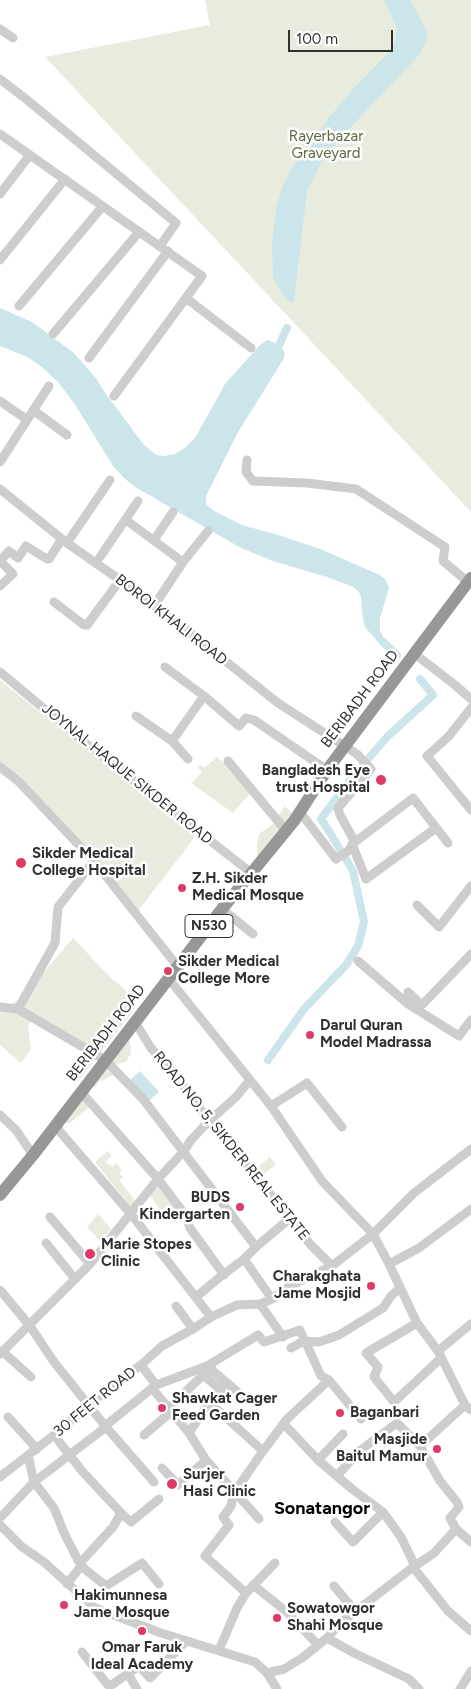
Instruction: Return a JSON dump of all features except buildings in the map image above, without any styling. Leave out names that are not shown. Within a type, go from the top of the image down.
[{"type":"highway","name":"BERIBADH ROAD","points":[[0,1195],[33,1155],[222,909],[253,874],[286,831],[327,770],[469,580]]},
{"type":"street","points":[[0,29],[13,38]]},
{"type":"street","points":[[0,79],[176,223],[164,248],[89,358]]},
{"type":"street","points":[[0,134],[202,276],[114,396]]},
{"type":"street","points":[[0,194],[29,156]]},
{"type":"street","points":[[0,260],[65,179]]},
{"type":"street","points":[[19,306],[102,207]]},
{"type":"street","points":[[53,334],[139,232]]},
{"type":"street","points":[[186,298],[251,348]]},
{"type":"street","points":[[0,462],[49,386]]},
{"type":"street","points":[[0,401],[26,419]]},
{"type":"street","points":[[33,410],[67,435]]},
{"type":"street","points":[[247,460],[246,472],[253,481],[307,483],[356,489],[445,547],[443,561],[469,580]]},
{"type":"street","points":[[0,586],[13,574],[0,561],[9,551],[18,558],[26,546],[49,559],[65,541],[110,480]]},
{"type":"street","name":"BOROI KHALI ROAD","points":[[0,489],[65,541],[184,628],[278,703],[357,754],[371,769],[338,808],[352,846]]},
{"type":"street","points":[[96,563],[138,501]]},
{"type":"street","points":[[154,540],[174,512]]},
{"type":"street","points":[[126,520],[183,562]]},
{"type":"street","points":[[154,606],[183,562],[208,531]]},
{"type":"street","points":[[54,602],[84,625],[87,625],[120,580]]},
{"type":"street","points":[[415,654],[471,699]]},
{"type":"street","points":[[165,667],[204,696],[239,726],[246,718],[254,720],[327,770]]},
{"type":"street","name":"JOYNAL HAQUE SIKDER ROAD","points":[[0,672],[84,742],[253,874]]},
{"type":"street","points":[[172,741],[204,696]]},
{"type":"street","points":[[471,708],[449,736],[427,756],[471,810]]},
{"type":"street","points":[[136,716],[172,741],[188,758]]},
{"type":"street","points":[[228,761],[286,831]]},
{"type":"street","points":[[0,767],[18,781],[94,861],[178,967]]},
{"type":"street","points":[[300,812],[336,859],[412,798],[448,844]]},
{"type":"street","points":[[352,846],[366,879],[436,828]]},
{"type":"street","points":[[18,1009],[55,943],[58,906],[94,861]]},
{"type":"street","points":[[417,905],[439,927],[471,886]]},
{"type":"street","points":[[222,909],[253,934]]},
{"type":"street","points":[[408,992],[422,1005],[471,954]]},
{"type":"street","points":[[358,961],[408,1004],[459,1036],[471,1020]]},
{"type":"street","points":[[169,979],[271,1106],[322,1181],[373,1234],[417,1323],[439,1355],[468,1408],[420,1446]]},
{"type":"street","points":[[0,1007],[18,1009],[105,1060],[143,1099],[256,1247]]},
{"type":"street","name":"ROAD NO. 5, SIKDER REAL ESTATE","points":[[135,1022],[151,1048],[177,1076],[209,1121],[231,1145],[310,1244],[332,1266]]},
{"type":"street","points":[[30,1377],[1,1352],[30,1326],[90,1264],[184,1151],[191,1140],[236,1097],[250,1080]]},
{"type":"street","points":[[271,1106],[307,1083],[342,1127]]},
{"type":"street","points":[[80,1092],[158,1180],[186,1216],[190,1228],[224,1275]]},
{"type":"street","points":[[0,1115],[16,1130],[33,1155]]},
{"type":"street","points":[[55,1126],[131,1214],[211,1317]]},
{"type":"street","name":"30 FEET ROAD","points":[[0,1478],[162,1346],[193,1330],[211,1317],[237,1305],[260,1304],[272,1299],[290,1286],[332,1266],[373,1234],[414,1193],[471,1149]]},
{"type":"street","points":[[389,1264],[419,1248],[471,1209]]},
{"type":"street","points":[[50,1217],[90,1264]]},
{"type":"street","points":[[196,1298],[289,1219]]},
{"type":"street","points":[[46,1243],[76,1279]]},
{"type":"street","points":[[244,1259],[272,1299]]},
{"type":"street","points":[[291,1348],[304,1341],[319,1342],[339,1335],[382,1308],[400,1288]]},
{"type":"street","points":[[0,1290],[30,1326],[54,1362],[105,1426],[154,1482]]},
{"type":"street","points":[[260,1304],[283,1336]]},
{"type":"street","points":[[176,1306],[193,1330]]},
{"type":"street","points":[[417,1323],[366,1353],[378,1367],[374,1377],[394,1402],[471,1324]]},
{"type":"street","points":[[144,1435],[207,1370],[258,1336],[264,1342],[300,1330],[320,1376],[329,1380],[361,1419]]},
{"type":"street","points":[[141,1365],[169,1410],[189,1433],[206,1460],[259,1519]]},
{"type":"street","points":[[207,1370],[223,1386],[240,1394]]},
{"type":"street","points":[[0,1518],[34,1482],[154,1387],[207,1370]]},
{"type":"street","points":[[246,1593],[205,1556],[229,1525],[223,1517],[231,1506],[234,1493],[287,1419],[329,1380]]},
{"type":"street","points":[[189,1433],[223,1386]]},
{"type":"street","points":[[212,1400],[264,1451]]},
{"type":"street","points":[[8,1417],[37,1449]]},
{"type":"street","points":[[337,1476],[358,1452],[397,1423],[420,1446],[440,1481],[458,1502],[459,1507],[450,1518],[456,1529],[471,1542]]},
{"type":"street","points":[[284,1424],[318,1460],[352,1489],[384,1512],[401,1537],[414,1567],[448,1611],[471,1631]]},
{"type":"street","points":[[318,1460],[343,1434]]},
{"type":"street","points":[[54,1435],[68,1455],[131,1522],[159,1499]]},
{"type":"street","points":[[28,1455],[34,1482],[54,1508],[81,1566],[106,1586],[142,1563],[160,1584]]},
{"type":"street","points":[[162,1468],[178,1485],[206,1460]]},
{"type":"street","points":[[335,1522],[353,1542],[384,1512]]},
{"type":"street","points":[[67,1584],[81,1566],[82,1561],[113,1527],[121,1513]]},
{"type":"street","points":[[0,1525],[3,1535],[44,1562],[95,1608],[186,1641],[255,1662],[267,1673],[277,1689]]},
{"type":"street","points":[[267,1673],[284,1669],[302,1658],[327,1638],[342,1622],[434,1553],[456,1529]]},
{"type":"street","points":[[219,1650],[237,1608],[246,1593],[275,1563]]},
{"type":"street","points":[[253,1585],[286,1612],[318,1645]]},
{"type":"street","points":[[334,1586],[356,1612]]},
{"type":"street","points":[[327,1638],[409,1679],[419,1689]]},
{"type":"street","points":[[82,1652],[107,1684],[113,1685],[139,1666],[150,1678],[186,1641]]},
{"type":"street","points":[[460,1689],[471,1671]]},
{"type":"street","points":[[128,1674],[137,1689]]},
{"type":"green space","name":"Rayerbazar Graveyard","points":[[205,0],[471,0],[471,512],[45,57],[210,25]]},
{"type":"green space","points":[[0,680],[195,837],[138,911],[0,764]]},
{"type":"green space","points":[[217,757],[254,789],[233,813],[191,783],[202,772],[198,767],[201,765],[204,768]]},
{"type":"green space","points":[[285,806],[294,815],[258,865],[257,845],[259,834],[273,824]]},
{"type":"green space","points":[[73,938],[133,999],[135,1007],[77,1083],[78,1073],[87,1057],[87,1049],[37,1016],[28,1025],[31,1049],[21,1063],[0,1045],[0,1012],[22,998]]},
{"type":"green space","points":[[123,1039],[130,1041],[131,1053],[126,1062],[117,1064],[114,1074],[102,1081],[100,1080],[95,1087],[86,1086]]},
{"type":"green space","points":[[83,1097],[92,1105],[70,1123],[66,1123],[63,1120]]},
{"type":"green space","points":[[108,1151],[112,1156],[105,1162],[114,1166],[116,1162],[122,1170],[119,1173],[123,1177],[119,1180],[136,1202],[130,1206],[95,1162]]},
{"type":"green space","points":[[270,1157],[276,1165],[261,1176],[255,1169]]},
{"type":"green space","points":[[159,1183],[178,1207],[164,1215],[149,1194]]},
{"type":"green space","points":[[98,1214],[111,1229],[100,1241],[87,1227]]},
{"type":"water","points":[[384,0],[410,0],[428,36],[420,54],[347,131],[323,160],[307,191],[293,303],[287,300],[273,278],[272,244],[276,209],[283,185],[298,159],[312,146],[324,124],[352,90],[391,50],[396,38],[397,28]]},
{"type":"water","points":[[0,308],[32,322],[74,353],[95,377],[144,445],[156,455],[175,454],[195,438],[225,384],[260,345],[267,340],[283,349],[285,354],[283,360],[237,434],[206,496],[206,504],[214,511],[242,525],[320,549],[380,575],[386,580],[389,588],[380,618],[380,630],[389,648],[377,641],[365,627],[361,596],[353,587],[273,561],[241,548],[135,487],[124,478],[113,466],[74,403],[58,382],[32,360],[0,346]]},
{"type":"water","points":[[140,1071],[159,1092],[149,1101],[130,1080]]},
{"type":"waterway","points":[[275,354],[287,328]]},
{"type":"waterway","points":[[382,641],[397,655]]},
{"type":"waterway","points":[[268,1060],[304,1009],[346,965],[358,946],[364,922],[353,871],[321,819],[350,780],[387,737],[433,695],[420,679]]},
{"type":"place","name":"Bangladesh Eye trust Hospital","points":[[381,780]]},
{"type":"place","name":"Sikder Medical College Hospital","points":[[21,863]]},
{"type":"place","name":"Z.H. Sikder Medical Mosque","points":[[182,888]]},
{"type":"place","name":"Sikder Medical College More","points":[[168,971]]},
{"type":"place","name":"Darul Quran Model Madrassa","points":[[310,1035]]},
{"type":"place","name":"BUDS Kindergarten","points":[[240,1207]]},
{"type":"place","name":"Marie Stopes Clinic","points":[[90,1254]]},
{"type":"place","name":"Charakghata Jame Mosjid","points":[[371,1286]]},
{"type":"place","name":"Shawkat Cager Feed Garden","points":[[162,1408]]},
{"type":"place","name":"Baganbari","points":[[340,1413]]},
{"type":"place","name":"Masjide Baitul Mamur","points":[[437,1449]]},
{"type":"place","name":"Surjer Hasi Clinic","points":[[172,1484]]},
{"type":"place","name":"Hakimunnesa Jame Mosque","points":[[64,1605]]},
{"type":"place","name":"Sowatowgor Shahi Mosque","points":[[277,1618]]},
{"type":"place","name":"Omar Faruk Ideal Academy","points":[[142,1631]]},
{"type":"district","name":"Sonatangor","points":[[322,1509]]}]
